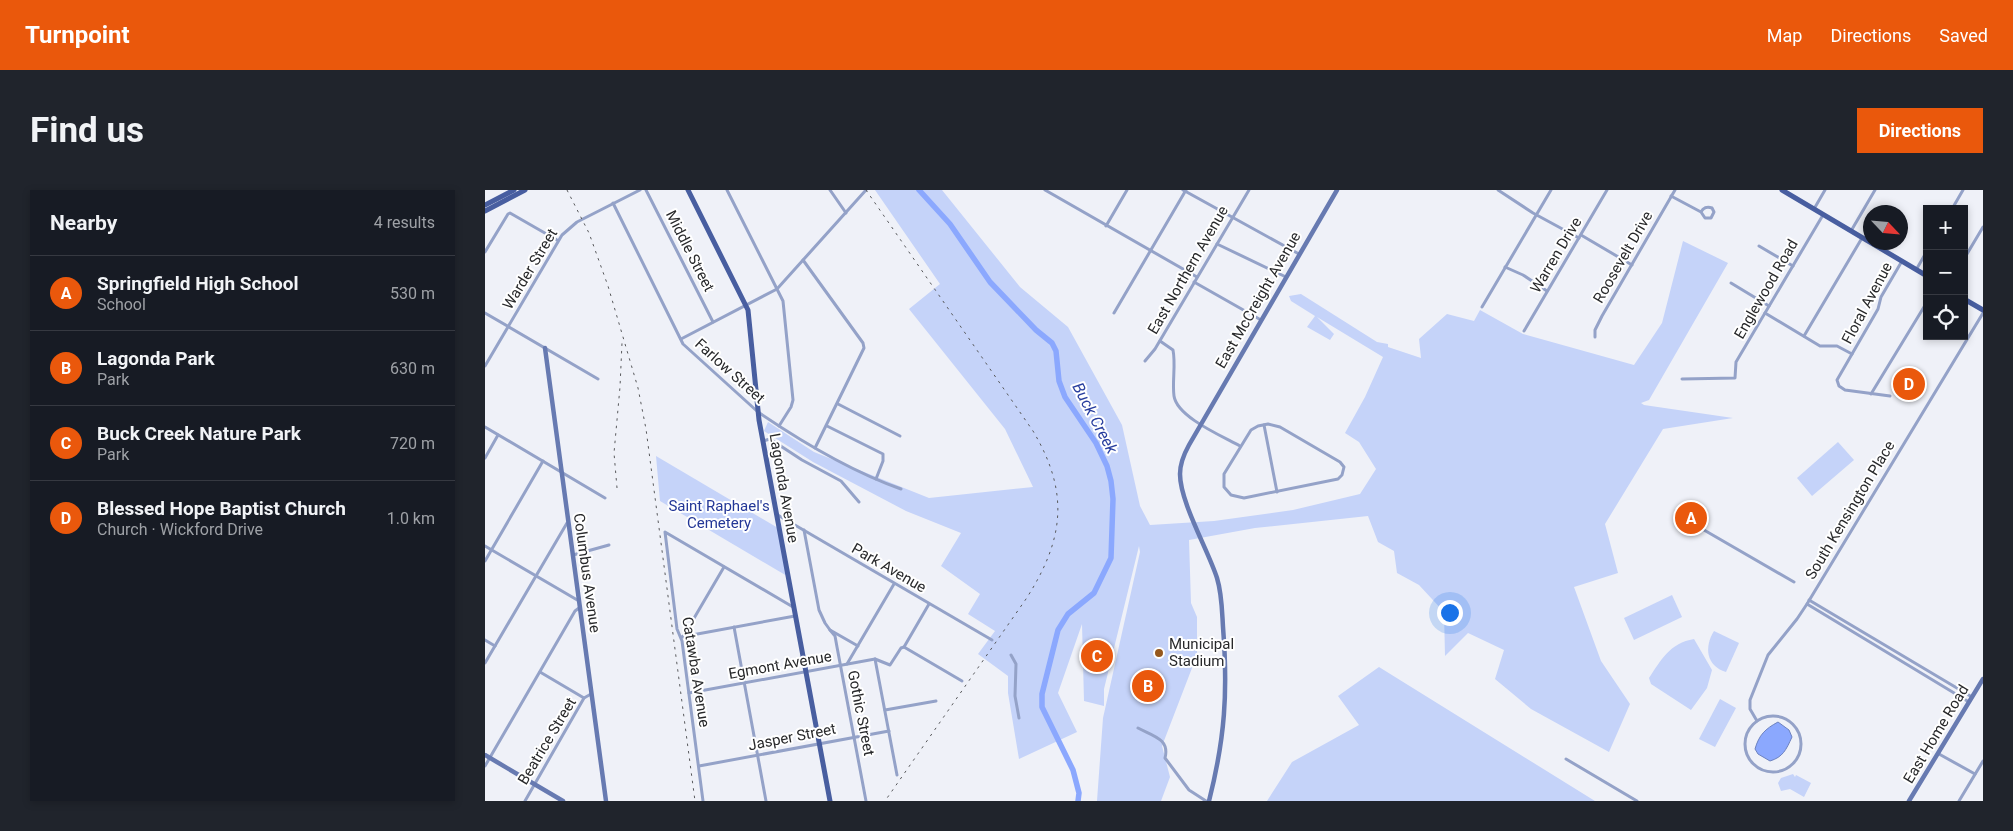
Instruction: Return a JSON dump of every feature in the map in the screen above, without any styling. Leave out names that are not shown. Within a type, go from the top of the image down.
[{"type":"main road","points":[[485,205],[514,190]]},
{"type":"main road","points":[[485,211],[525,190]]},
{"type":"main road","name":"Lagonda Avenue","points":[[688,190],[749,315],[758,412],[829,801]]},
{"type":"main road","points":[[1782,190],[1923,274]]},
{"type":"main road","points":[[1968,301],[1983,311]]},
{"type":"street","name":"Warder Street","points":[[485,366],[557,240],[572,225],[640,190]]},
{"type":"street","name":"Middle Street","points":[[646,190],[713,322]]},
{"type":"street","points":[[727,190],[784,305],[793,400],[791,407],[779,426]]},
{"type":"street","points":[[830,190],[845,213]]},
{"type":"street","points":[[681,339],[777,289],[866,190]]},
{"type":"street","points":[[1045,190],[1197,277]]},
{"type":"street","points":[[1106,226],[1127,190]]},
{"type":"street","points":[[1114,313],[1185,190],[1299,254]]},
{"type":"street","name":"East Northern Avenue","points":[[1145,361],[1160,341],[1249,190]]},
{"type":"street","points":[[1329,190],[1336,192]]},
{"type":"street","points":[[1498,190],[1536,214],[1632,265]]},
{"type":"street","points":[[1482,307],[1551,190]]},
{"type":"street","name":"Warren Drive","points":[[1524,331],[1607,190]]},
{"type":"street","name":"Roosevelt Drive","points":[[1595,337],[1595,330],[1602,316],[1675,190]]},
{"type":"street","points":[[1813,209],[1825,190]]},
{"type":"street","points":[[1851,231],[1875,190]]},
{"type":"street","points":[[1954,205],[1961,191]]},
{"type":"street","name":"East McCreight Avenue","points":[[1207,801],[1218,765],[1225,708],[1226,676],[1221,607],[1218,579],[1187,501],[1180,474],[1185,453],[1336,192]]},
{"type":"street","points":[[1671,196],[1701,212]]},
{"type":"street","name":"Farlow Street","points":[[613,203],[681,339],[698,357],[758,412],[779,426],[815,448],[876,479],[901,489]]},
{"type":"street","points":[[485,252],[508,214],[518,217],[557,240]]},
{"type":"street","name":"Englewood Road","points":[[1682,380],[1735,378],[1736,362],[1823,215]]},
{"type":"street","points":[[1968,252],[1983,227]]},
{"type":"street","points":[[1804,336],[1861,238]]},
{"type":"street","points":[[1217,244],[1286,277]]},
{"type":"street","points":[[1759,246],[1793,266]]},
{"type":"street","name":"Floral Avenue","points":[[1916,270],[1923,258]]},
{"type":"street","points":[[803,260],[864,346],[863,353],[815,448]]},
{"type":"street","name":"Floral Avenue","points":[[1871,394],[1841,389],[1837,384],[1837,380],[1878,309],[1881,297],[1902,262]]},
{"type":"street","points":[[1505,267],[1523,275],[1547,291]]},
{"type":"street","points":[[1194,282],[1261,320]]},
{"type":"street","points":[[1731,283],[1769,306]]},
{"type":"street","points":[[1891,396],[1871,394],[1923,309]]},
{"type":"street","name":"South Kensington Place","points":[[1757,720],[1751,709],[1750,700],[1768,655],[1797,620],[1807,604],[1983,311]]},
{"type":"street","points":[[1765,313],[1820,346],[1837,346],[1852,354]]},
{"type":"street","points":[[485,314],[598,379]]},
{"type":"street","points":[[1160,341],[1172,348],[1173,352],[1175,402],[1185,414],[1240,446]]},
{"type":"street","name":"Columbus Avenue","points":[[545,348],[567,523],[606,801]]},
{"type":"street","points":[[838,404],[900,436]]},
{"type":"street","points":[[1272,424],[1340,462],[1344,467],[1344,471],[1338,479],[1244,498],[1235,497],[1228,493],[1224,487],[1224,474],[1240,446],[1251,430],[1272,424]]},
{"type":"street","points":[[1264,425],[1277,492]]},
{"type":"street","points":[[827,426],[883,454],[883,461],[876,479]]},
{"type":"street","points":[[485,427],[605,498]]},
{"type":"street","points":[[485,458],[498,435]]},
{"type":"street","points":[[763,441],[770,439],[802,460],[841,481],[859,502]]},
{"type":"street","points":[[485,561],[543,461]]},
{"type":"street","name":"Park Avenue","points":[[776,514],[992,640]]},
{"type":"street","points":[[485,663],[567,523]]},
{"type":"street","name":"Gothic Street","points":[[804,530],[819,610],[825,624],[835,636],[865,801]]},
{"type":"street","points":[[1704,530],[1794,582]]},
{"type":"street","name":"Catawba Avenue","points":[[703,801],[682,637],[677,629],[665,532],[724,567]]},
{"type":"street","points":[[572,555],[609,545]]},
{"type":"street","points":[[485,546],[579,601]]},
{"type":"street","points":[[682,637],[724,567],[793,607]]},
{"type":"street","points":[[847,664],[894,584]]},
{"type":"street","points":[[1809,600],[1971,700]]},
{"type":"street","points":[[929,604],[904,647],[962,681]]},
{"type":"street","points":[[1807,604],[1971,700]]},
{"type":"street","points":[[485,766],[487,756],[540,672],[575,611],[579,608]]},
{"type":"street","points":[[682,637],[795,616]]},
{"type":"street","points":[[734,627],[766,801]]},
{"type":"street","points":[[830,630],[858,646]]},
{"type":"street","points":[[485,640],[495,646]]},
{"type":"street","name":"Egmont Avenue","points":[[689,693],[875,659],[891,665],[901,648],[904,647]]},
{"type":"street","points":[[1011,656],[1016,664],[1015,696],[1019,718]]},
{"type":"street","points":[[875,659],[897,775]]},
{"type":"street","points":[[540,672],[584,698]]},
{"type":"street","name":"East Home Road","points":[[1909,801],[1983,679]]},
{"type":"street","name":"Beatrice Street","points":[[525,801],[584,698],[591,694]]},
{"type":"street","points":[[885,710],[936,701]]},
{"type":"street","points":[[1775,715],[1784,717],[1799,730],[1802,740],[1801,750],[1798,759],[1791,766],[1782,771],[1772,772],[1763,770],[1751,761],[1745,747],[1746,737],[1750,728],[1757,720],[1765,716],[1775,715]]},
{"type":"street","points":[[1138,728],[1165,744],[1167,749],[1165,758],[1189,790],[1207,801]]},
{"type":"street","name":"Jasper Street","points":[[699,766],[889,731]]},
{"type":"street","points":[[1939,754],[1975,774]]},
{"type":"street","points":[[487,756],[563,801]]},
{"type":"street","points":[[1566,758],[1637,801]]},
{"type":"street","points":[[1959,801],[1983,761]]},
{"type":"green space","points":[[875,190],[942,190],[1020,287],[1068,327],[1122,425],[1140,506],[1150,525],[1214,521],[1293,510],[1360,494],[1376,469],[1359,442],[1345,433],[1365,397],[1383,357],[1317,317],[1334,334],[1330,340],[1307,327],[1315,316],[1291,301],[1289,296],[1301,294],[1377,342],[1388,344],[1388,347],[1421,358],[1419,339],[1447,314],[1474,321],[1480,310],[1523,334],[1634,365],[1662,323],[1683,241],[1728,263],[1649,400],[1641,403],[1733,418],[1663,429],[1605,524],[1618,573],[1574,587],[1601,661],[1630,704],[1609,752],[1531,709],[1495,679],[1504,650],[1468,633],[1445,656],[1444,612],[1419,585],[1397,573],[1394,551],[1378,542],[1368,516],[1255,528],[1189,540],[1191,603],[1197,617],[1197,655],[1162,746],[1170,777],[1161,801],[1097,801],[1103,718],[1140,552],[1139,546],[1104,689],[1104,706],[1084,701],[1082,624],[1058,693],[1077,732],[1019,759],[1008,693],[1008,676],[978,654],[995,631],[968,614],[980,594],[941,566],[961,533],[906,511],[813,462],[764,431],[768,422],[814,452],[929,498],[1033,487],[1005,429],[909,309],[940,284]]},
{"type":"green space","points":[[1838,442],[1854,460],[1812,496],[1797,478]]},
{"type":"green space","name":"Saint Raphael's Cemetery","points":[[656,456],[778,528],[787,576],[660,501]]},
{"type":"green space","points":[[1672,595],[1682,617],[1634,640],[1624,618]]},
{"type":"green space","points":[[1714,631],[1739,643],[1726,672],[1714,665],[1709,655],[1709,643]]},
{"type":"green space","points":[[1694,639],[1712,670],[1707,688],[1691,710],[1651,684],[1649,678],[1672,648]]},
{"type":"green space","points":[[1379,667],[1595,801],[1267,801],[1292,762],[1359,725],[1338,696]]},
{"type":"green space","points":[[1720,699],[1736,708],[1715,747],[1699,739]]},
{"type":"green space","points":[[1793,774],[1795,777],[1796,775],[1811,783],[1804,797],[1790,789],[1781,791],[1778,783],[1781,778]]},
{"type":"water","points":[[1778,722],[1789,730],[1792,737],[1784,752],[1770,761],[1758,754],[1755,749],[1763,733]]},
{"type":"waterway","name":"Buck Creek","points":[[919,190],[950,224],[990,282],[1036,330],[1052,343],[1056,351],[1059,381],[1065,397],[1096,443],[1107,466],[1111,481],[1113,499],[1111,558],[1094,593],[1068,614],[1058,630],[1042,694],[1042,707],[1073,770],[1079,793],[1078,801]]},
{"type":"railway","points":[[567,190],[589,233],[608,286],[638,388],[646,429],[695,801]]},
{"type":"railway","points":[[866,190],[1033,431],[1053,475],[1058,516],[1055,536],[1048,557],[1026,599],[885,801]]},
{"type":"railway","points":[[617,488],[614,453],[622,343]]},
{"type":"place","name":"Blessed Hope Baptist Church","points":[[1909,384]]},
{"type":"place","name":"Springfield High School","points":[[1691,518]]},
{"type":"place","name":"Municipal Stadium","points":[[1159,653]]},
{"type":"place","name":"Buck Creek Nature Park","points":[[1097,656]]},
{"type":"place","name":"Lagonda Park","points":[[1148,686]]}]
